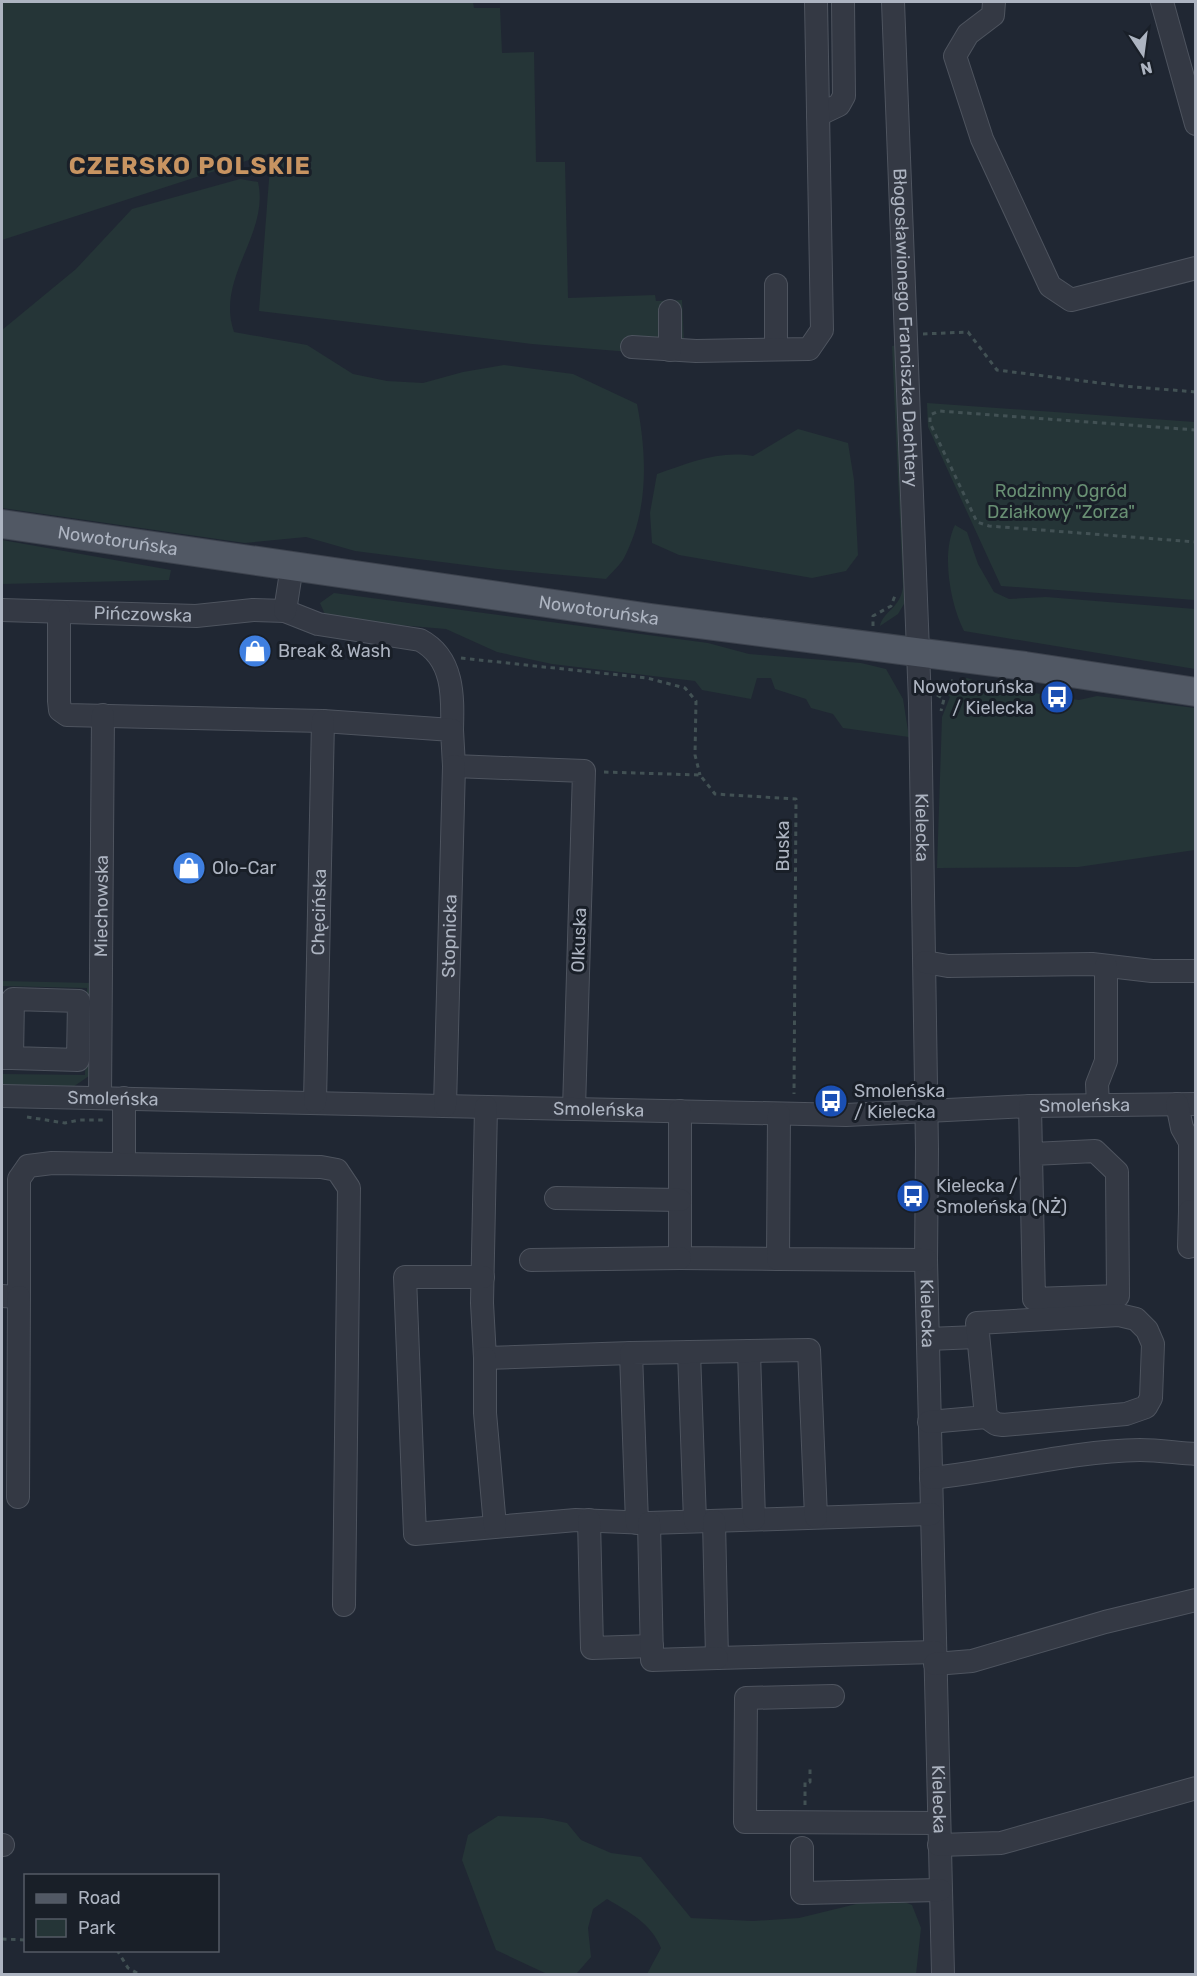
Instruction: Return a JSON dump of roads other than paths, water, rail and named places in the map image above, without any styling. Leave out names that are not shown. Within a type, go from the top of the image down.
[{"type":"main road","name":"Nowotoruńska","points":[[2,524],[651,618],[919,652],[1196,692]]},
{"type":"street","points":[[632,347],[670,350],[809,349],[822,330],[816,2]]},
{"type":"street","points":[[818,115],[839,105],[844,96],[843,2]]},
{"type":"street","name":"Błogosławionego Franciszka Dachtery","points":[[893,2],[919,652]]},
{"type":"street","points":[[994,2],[993,15],[968,34],[954,56],[982,139],[1050,286],[1071,300],[1196,268]]},
{"type":"street","points":[[1162,2],[1196,124]]},
{"type":"street","points":[[776,285],[776,349]]},
{"type":"street","points":[[670,311],[670,350]]},
{"type":"street","points":[[285,611],[292,566]]},
{"type":"street","name":"Pińczowska","points":[[2,610],[196,616],[253,610],[285,611],[318,624],[420,640],[442,657],[451,688],[452,730]]},
{"type":"street","points":[[59,612],[60,710],[67,715],[323,721],[452,730]]},
{"type":"street","name":"Kielecka","points":[[919,652],[925,962],[927,1339],[943,1974]]},
{"type":"street","name":"Miechowska","points":[[100,1098],[103,716]]},
{"type":"street","name":"Chęcińska","points":[[315,1102],[323,721]]},
{"type":"street","name":"Stopnicka","points":[[445,1106],[454,766],[452,730]]},
{"type":"street","name":"Olkuska","points":[[454,766],[584,771],[574,1109]]},
{"type":"street","points":[[925,962],[948,966],[1106,966],[1152,971],[1196,971]]},
{"type":"street","points":[[1098,1105],[1097,1084],[1106,1061],[1106,966]]},
{"type":"street","name":"Smoleńska","points":[[2,1096],[787,1114],[926,1112],[1030,1106],[1186,1104]]},
{"type":"street","points":[[124,1098],[124,1164]]},
{"type":"street","points":[[1186,1104],[1182,1128],[1193,1142],[1193,1211],[1190,1247]]},
{"type":"street","points":[[1030,1106],[1034,1299],[1118,1296],[1117,1172],[1095,1151],[1032,1154]]},
{"type":"street","points":[[486,1107],[483,1277],[485,1413],[495,1526]]},
{"type":"street","points":[[680,1111],[680,1258]]},
{"type":"street","points":[[778,1259],[787,1114]]},
{"type":"street","points":[[18,1497],[10,1415],[10,1296],[20,1179],[28,1166],[52,1163],[321,1167],[337,1170],[349,1188],[344,1605]]},
{"type":"street","points":[[556,1198],[680,1200]]},
{"type":"street","points":[[531,1260],[680,1258],[926,1260]]},
{"type":"street","points":[[483,1277],[405,1277],[415,1534],[589,1520],[643,1523],[931,1514]]},
{"type":"street","points":[[929,1422],[986,1417],[996,1425],[1003,1425],[1126,1414],[1146,1407],[1151,1398],[1151,1337],[1136,1319],[1108,1323],[977,1323],[986,1417]]},
{"type":"street","points":[[927,1339],[977,1337]]},
{"type":"street","points":[[485,1358],[809,1350],[816,1517]]},
{"type":"street","points":[[749,1351],[754,1519]]},
{"type":"street","points":[[689,1352],[717,1658]]},
{"type":"street","points":[[631,1353],[652,1660],[935,1658],[972,1661],[1105,1622],[1196,1600]]},
{"type":"street","points":[[931,1478],[974,1474],[1054,1458],[1140,1450],[1196,1454]]},
{"type":"street","points":[[589,1520],[592,1648],[652,1647]]},
{"type":"street","points":[[833,1696],[746,1698],[745,1822],[938,1823]]},
{"type":"street","points":[[939,1845],[1001,1843],[1196,1788]]},
{"type":"street","points":[[802,1848],[802,1893],[940,1890]]},
{"type":"place","name":"Break & Wash","points":[[255,651]]},
{"type":"place","name":"Nowotoruńska / Kielecka","points":[[1057,697]]},
{"type":"place","name":"Olo-Car","points":[[189,868]]},
{"type":"place","name":"Smoleńska / Kielecka","points":[[831,1101]]},
{"type":"place","name":"Kielecka / Smoleńska (NŻ)","points":[[913,1196]]},
{"type":"district","name":"CZERSKO POLSKIE","points":[[190,166]]},
{"type":"park label","name":"Rodzinny Ogród Działkowy \"Zorza\"","points":[[1061,501]]}]
